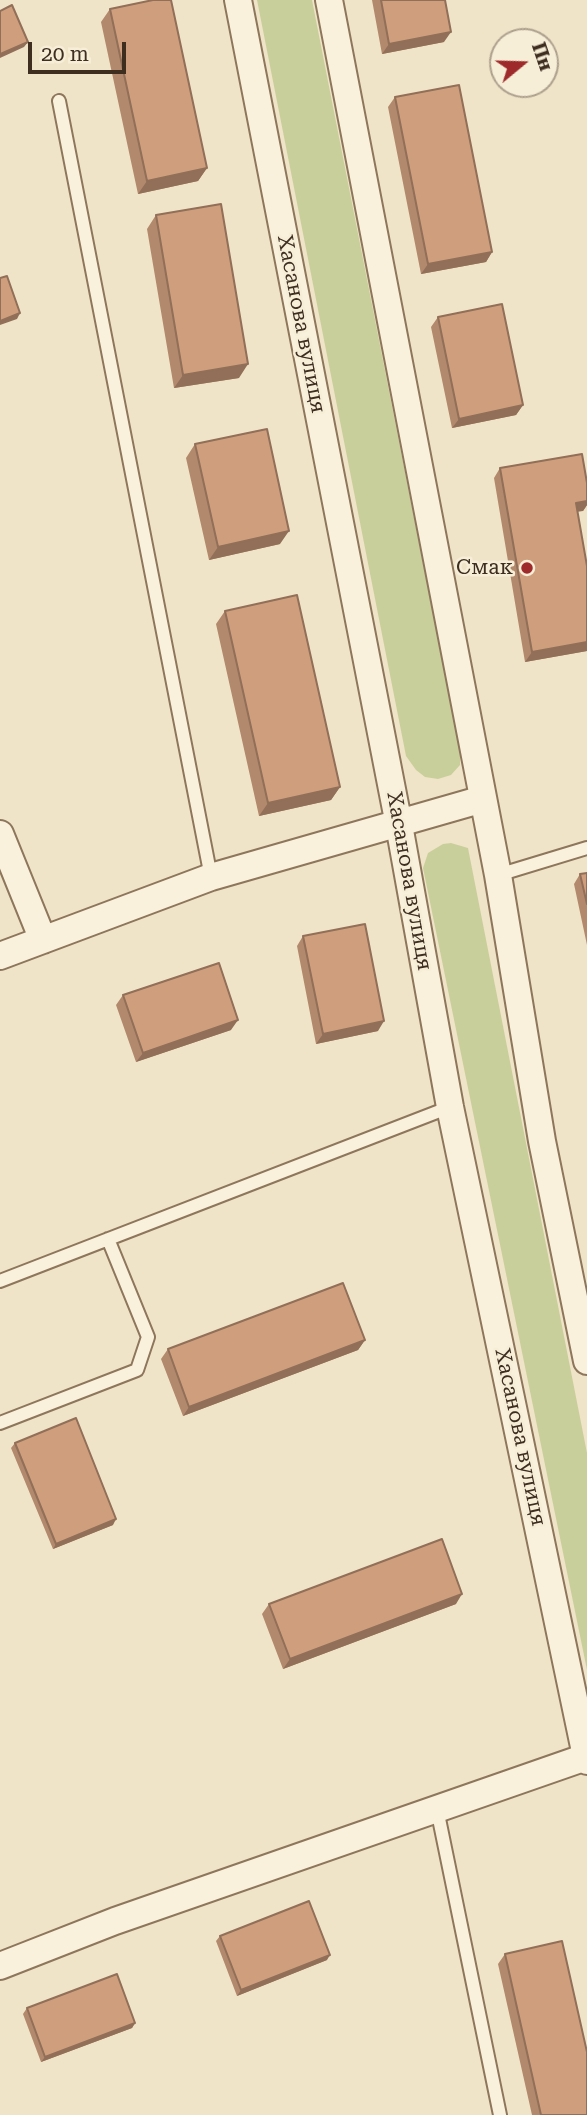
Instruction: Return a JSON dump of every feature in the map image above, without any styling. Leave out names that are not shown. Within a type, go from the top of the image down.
[{"type":"street","name":"Хасанова вулиця","points":[[238,0],[399,825],[450,1107],[587,1759]]},
{"type":"street","points":[[328,0],[484,799],[542,1141],[587,1361]]},
{"type":"street","points":[[0,957],[211,877],[484,799]]},
{"type":"street","points":[[0,834],[43,940]]},
{"type":"street","points":[[0,1966],[116,1921],[587,1759]]},
{"type":"lane","points":[[59,101],[211,877]]},
{"type":"lane","points":[[498,875],[587,848]]},
{"type":"lane","points":[[0,1281],[450,1107]]},
{"type":"lane","points":[[0,1423],[137,1370],[148,1338],[108,1239]]},
{"type":"lane","points":[[437,1809],[500,2115]]},
{"type":"green space","points":[[257,0],[312,0],[460,751],[460,765],[451,775],[438,779],[425,777],[406,756]]},
{"type":"green space","points":[[451,843],[468,848],[587,1453],[587,1670],[423,868],[428,853],[443,844]]},
{"type":"building","points":[[153,0],[171,0],[207,168],[147,181],[110,9]]},
{"type":"building","points":[[381,0],[445,0],[451,32],[389,44]]},
{"type":"building","points":[[12,5],[28,42],[0,54],[0,11]]},
{"type":"building","points":[[459,85],[492,252],[428,264],[395,97]]},
{"type":"building","points":[[221,204],[248,364],[183,375],[156,215]]},
{"type":"building","points":[[7,276],[20,313],[0,321],[0,278]]},
{"type":"building","points":[[502,304],[523,405],[459,419],[438,317]]},
{"type":"building","points":[[267,429],[289,531],[218,547],[195,444]]},
{"type":"building","points":[[582,454],[587,501],[576,503],[587,566],[587,642],[532,652],[500,468]]},
{"type":"building","points":[[297,595],[340,787],[268,803],[225,611]]},
{"type":"building","points":[[587,873],[587,904],[580,874]]},
{"type":"building","points":[[365,924],[384,1021],[323,1034],[303,936]]},
{"type":"building","points":[[219,963],[238,1020],[143,1053],[123,995]]},
{"type":"building","points":[[343,1283],[365,1340],[189,1407],[168,1349]]},
{"type":"building","points":[[76,1418],[116,1519],[56,1544],[15,1443]]},
{"type":"building","points":[[442,1539],[462,1594],[290,1659],[269,1604]]},
{"type":"building","points":[[309,1901],[330,1955],[241,1990],[220,1936]]},
{"type":"building","points":[[562,1941],[587,2052],[587,2115],[541,2115],[505,1954]]},
{"type":"building","points":[[117,1974],[135,2023],[45,2057],[27,2008]]},
{"type":"place","name":"Смак","points":[[527,568]]}]
